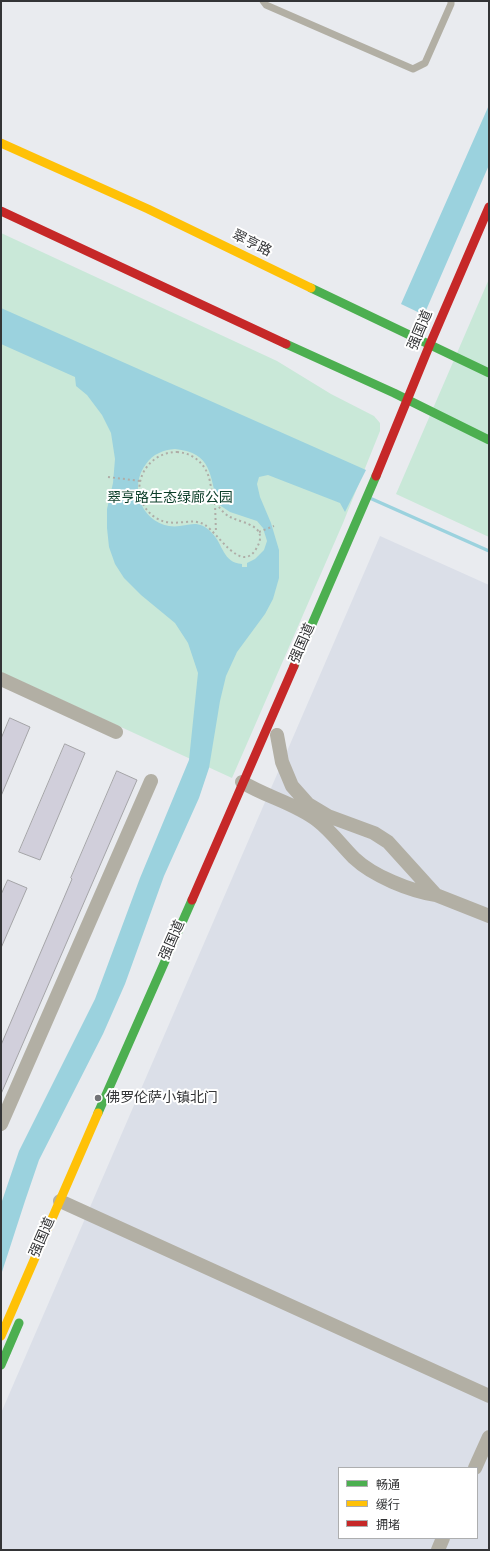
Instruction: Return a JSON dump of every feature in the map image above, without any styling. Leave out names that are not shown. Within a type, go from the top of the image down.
[{"type":"main road","name":"翠亨路","points":[[1,142],[148,209],[489,373]]},
{"type":"main road","name":"强国道","points":[[1,1336],[68,1205],[250,788],[358,519],[430,344],[489,207]]},
{"type":"main road","points":[[1,211],[394,393],[489,440]]},
{"type":"main road","points":[[271,748],[278,731]]},
{"type":"main road","points":[[1,1365],[23,1315]]},
{"type":"street","points":[[1,679],[116,732]]},
{"type":"street","points":[[278,731],[282,762],[292,786],[308,804],[328,816],[374,833],[388,842],[436,895]]},
{"type":"street","points":[[1,1124],[151,781]]},
{"type":"street","points":[[250,788],[296,807],[318,821],[355,858],[375,873],[419,893],[436,895],[489,916]]},
{"type":"street","points":[[68,1205],[489,1396]]},
{"type":"street","points":[[475,1467],[489,1437]]},
{"type":"street","points":[[438,1550],[443,1539]]},
{"type":"lane","points":[[263,1],[266,5],[413,69],[425,63],[451,1]]},
{"type":"path","points":[[216,534],[216,509],[210,480],[204,467],[195,457],[184,452],[167,453],[154,459],[147,465],[140,481],[140,497],[151,515],[168,523],[197,522],[205,525],[216,534],[233,554],[241,557],[250,555],[256,550],[260,531]]},
{"type":"path","points":[[110,477],[140,481]]},
{"type":"path","points":[[214,500],[226,515],[249,524],[260,531]]},
{"type":"path","points":[[260,531],[274,526]]},
{"type":"shaded area","points":[[380,536],[489,585],[489,1550],[1,1550],[1,1413]]},
{"type":"green space","name":"翠亨路生态绿廊公园","points":[[1,233],[277,361],[331,394],[374,416],[380,423],[380,431],[343,523],[232,778],[1,672]]},
{"type":"green space","points":[[489,279],[489,537],[396,494]]},
{"type":"water","points":[[489,105],[489,165],[424,315],[401,304]]},
{"type":"water","points":[[1,308],[366,470],[345,512],[340,503],[268,475],[259,477],[257,484],[260,497],[271,523],[279,550],[279,578],[273,599],[265,614],[237,652],[226,676],[220,701],[209,768],[199,798],[164,876],[125,984],[103,1034],[39,1160],[1,1275],[1,1204],[19,1151],[95,999],[140,878],[189,760],[198,673],[188,643],[175,623],[141,595],[124,578],[115,564],[109,547],[107,509],[113,483],[115,459],[111,433],[102,415],[87,395],[76,386],[75,377],[1,344]],"holes":[[[175,449],[187,451],[196,455],[207,467],[218,504],[230,512],[257,521],[263,528],[267,541],[264,550],[255,559],[247,563],[247,567],[242,567],[242,564],[236,563],[227,557],[216,537],[201,525],[191,524],[169,526],[159,523],[144,510],[138,492],[138,482],[146,464],[155,455],[166,450]]]},
{"type":"building","points":[[10,718],[30,727],[1,796],[1,739]]},
{"type":"building","points":[[65,744],[85,753],[40,860],[19,852]]},
{"type":"building","points":[[117,771],[137,780],[1,1094],[1,1045]]},
{"type":"building","points":[[8,880],[27,888],[1,948],[1,895]]},
{"type":"waterway","points":[[372,499],[489,551]]},
{"type":"traffic: fast","points":[[311,288],[489,373]]},
{"type":"traffic: fast","points":[[286,344],[394,393],[489,440]]},
{"type":"traffic: fast","points":[[294,666],[376,476]]},
{"type":"traffic: fast","points":[[98,1113],[192,900]]},
{"type":"traffic: fast","points":[[1,1365],[19,1323]]},
{"type":"traffic: slow","points":[[1,143],[148,209],[311,288]]},
{"type":"traffic: slow","points":[[1,1336],[98,1113]]},
{"type":"traffic: jam","points":[[376,476],[430,344],[489,207]]},
{"type":"traffic: jam","points":[[1,211],[286,344]]},
{"type":"traffic: jam","points":[[192,900],[294,666]]},
{"type":"place","name":"佛罗伦萨小镇北门","points":[[98,1098]]}]
